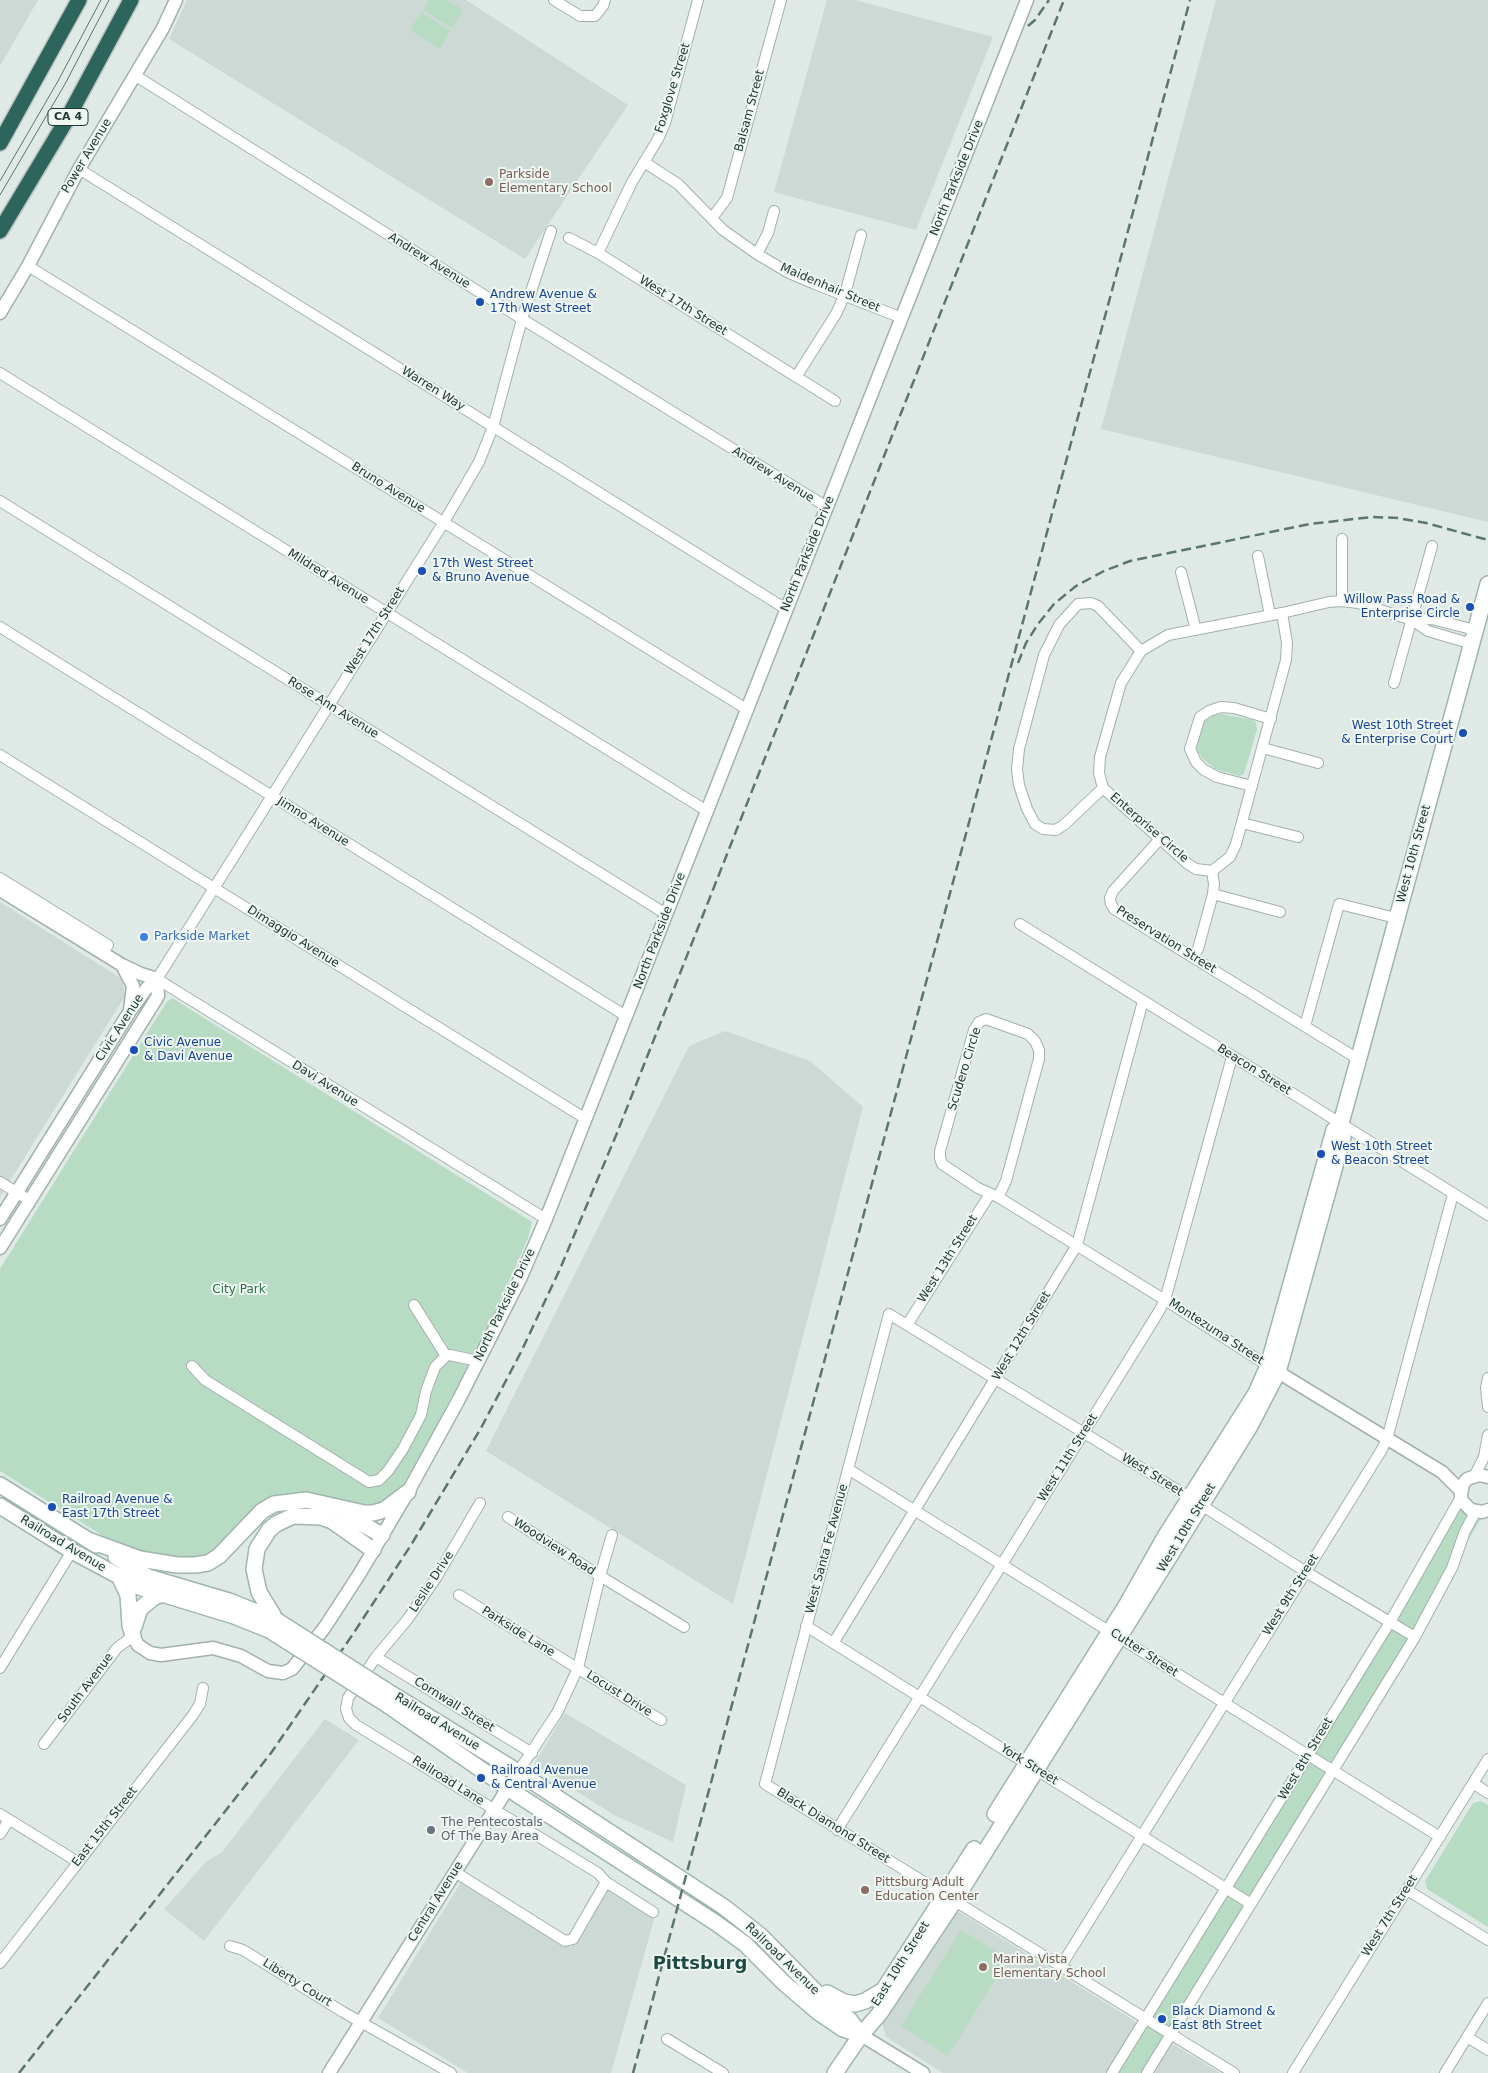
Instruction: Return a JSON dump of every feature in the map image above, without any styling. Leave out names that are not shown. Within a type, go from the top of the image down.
[{"type":"highway","points":[[0,143],[79,0]]},
{"type":"highway","name":"CA 4","points":[[0,231],[66,121],[130,0]]},
{"type":"main road","name":"West 10th Street","points":[[950,1897],[1196,1501],[1250,1426],[1273,1369],[1334,1130],[1341,1124],[1488,584]]},
{"type":"main road","name":"Railroad Avenue","points":[[1,1486],[148,1577],[232,1602],[273,1625],[392,1701],[518,1772],[724,1907],[761,1936],[818,1994],[849,2019],[860,2035]]},
{"type":"main road","points":[[88,1540],[140,1559],[178,1565],[195,1565],[208,1563],[220,1556],[262,1511],[274,1504],[306,1500],[332,1507],[373,1513],[384,1510],[408,1492]]},
{"type":"main road","name":"Railroad Avenue","points":[[0,1506],[72,1551],[139,1587],[234,1616],[273,1625]]},
{"type":"main road","points":[[332,1507],[382,1536]]},
{"type":"main road","points":[[273,1625],[259,1592],[254,1569],[257,1549],[269,1530],[276,1524],[294,1516],[321,1517],[332,1522],[373,1550]]},
{"type":"main road","points":[[120,1578],[128,1596],[130,1625],[133,1636]]},
{"type":"main road","points":[[133,1636],[136,1616],[140,1609],[153,1598],[162,1594]]},
{"type":"main road","name":"Railroad Avenue","points":[[392,1701],[508,1788],[716,1923],[745,1944],[784,1983],[818,2012],[843,2029],[860,2035]]},
{"type":"main road","name":"East 10th Street","points":[[836,2073],[860,2035],[882,1991],[950,1897]]},
{"type":"main road","name":"East 10th Street","points":[[860,2035],[880,2013],[950,1897]]},
{"type":"main road","points":[[803,1978],[831,1996],[844,2002],[855,2004],[865,2002],[882,1991]]},
{"type":"street","name":"Power Avenue","points":[[0,313],[28,266],[79,169],[163,28],[176,0]]},
{"type":"street","points":[[554,0],[580,16],[595,16],[605,0]]},
{"type":"street","name":"Foxglove Street","points":[[598,253],[632,182],[665,123],[698,0]]},
{"type":"street","name":"Balsam Street","points":[[712,218],[727,198],[781,0]]},
{"type":"street","name":"North Parkside Drive","points":[[133,1636],[138,1645],[150,1653],[161,1655],[212,1648],[241,1656],[268,1671],[276,1673],[288,1672],[324,1627],[408,1492],[520,1279],[546,1219],[1027,0]]},
{"type":"street","name":"Andrew Avenue","points":[[136,76],[522,319],[827,506]]},
{"type":"street","name":"Maidenhair Street","points":[[644,162],[678,184],[737,241],[757,254],[789,273],[902,318]]},
{"type":"street","name":"Warren Way","points":[[79,169],[786,609]]},
{"type":"street","points":[[757,254],[768,233],[774,210]]},
{"type":"street","name":"West 17th Street","points":[[157,979],[444,522],[478,462],[493,427],[522,319],[551,231]]},
{"type":"street","points":[[796,377],[836,314],[844,294],[861,235]]},
{"type":"street","name":"West 17th Street","points":[[569,238],[598,253],[835,401]]},
{"type":"street","name":"Bruno Avenue","points":[[28,266],[748,710]]},
{"type":"street","name":"Mildred Avenue","points":[[0,373],[707,811]]},
{"type":"street","name":"Rose Ann Avenue","points":[[0,501],[666,914]]},
{"type":"street","points":[[1342,539],[1342,601]]},
{"type":"street","points":[[1394,683],[1432,546]]},
{"type":"street","points":[[1258,556],[1270,615]]},
{"type":"street","points":[[1182,572],[1196,630]]},
{"type":"street","name":"Enterprise Circle","points":[[1212,871],[1196,868],[1188,864],[1103,788],[1100,773],[1100,757],[1122,683],[1141,651],[1168,635],[1342,601],[1380,609],[1412,620],[1432,619],[1474,637]]},
{"type":"street","points":[[1103,788],[1066,824],[1056,830],[1043,829],[1035,824],[1027,809],[1019,785],[1017,769],[1019,749],[1042,665],[1050,640],[1059,625],[1078,604],[1083,603],[1091,603],[1098,606],[1141,651]]},
{"type":"street","points":[[1193,958],[1198,949],[1213,894],[1212,871],[1230,857],[1242,823],[1271,719],[1286,660],[1287,643],[1282,613]]},
{"type":"street","name":"Jimno Avenue","points":[[0,627],[626,1016]]},
{"type":"street","points":[[1252,786],[1217,777],[1204,770],[1196,762],[1190,749],[1200,718],[1209,711],[1221,707],[1234,708],[1271,719]]},
{"type":"street","points":[[1262,748],[1318,763]]},
{"type":"street","name":"Dimaggio Avenue","points":[[0,755],[586,1119]]},
{"type":"street","points":[[1242,823],[1298,837]]},
{"type":"street","name":"Preservation Street","points":[[1160,839],[1113,891],[1110,898],[1114,909],[1358,1059]]},
{"type":"street","points":[[0,878],[108,945],[103,953]]},
{"type":"street","name":"Davi Avenue","points":[[0,890],[122,965],[140,974],[157,979],[546,1219]]},
{"type":"street","points":[[1213,894],[1280,912]]},
{"type":"street","points":[[1305,1026],[1339,904],[1396,918]]},
{"type":"street","name":"Beacon Street","points":[[1020,924],[1488,1215]]},
{"type":"street","points":[[122,965],[132,986],[130,1011]]},
{"type":"street","name":"Civic Avenue","points":[[0,1219],[130,1011],[146,989],[157,979]]},
{"type":"street","name":"Civic Avenue","points":[[0,1248],[158,996],[157,979]]},
{"type":"street","name":"West 12th Street","points":[[834,1642],[1077,1245],[1143,1001]]},
{"type":"street","name":"Scudero Circle","points":[[986,1018],[1028,1034],[1035,1041],[1039,1050],[1039,1059],[1006,1181],[994,1196],[947,1169],[942,1164],[940,1158],[940,1150],[974,1030],[979,1022],[986,1018]]},
{"type":"street","name":"West 11th Street","points":[[837,1830],[921,1698],[1165,1300],[1232,1057]]},
{"type":"street","points":[[0,1182],[29,1200]]},
{"type":"street","name":"West 9th Street","points":[[1061,1966],[1387,1439],[1453,1194]]},
{"type":"street","name":"Montezuma Street","points":[[994,1196],[1077,1245],[1273,1369],[1442,1472],[1461,1494],[1466,1506],[1482,1510]]},
{"type":"street","name":"West 13th Street","points":[[907,1325],[994,1196]]},
{"type":"street","points":[[414,1306],[446,1356]]},
{"type":"street","name":"West Street","points":[[889,1314],[1196,1501],[1306,1572],[1415,1636]]},
{"type":"street","name":"West Santa Fe Avenue","points":[[765,1784],[889,1314]]},
{"type":"street","points":[[192,1366],[205,1380],[369,1482],[379,1480],[388,1471],[402,1449],[421,1415],[426,1391],[435,1366],[446,1356],[450,1355],[478,1361]]},
{"type":"street","points":[[1488,1378],[1486,1388],[1488,1407]]},
{"type":"street","points":[[1461,1494],[1463,1484],[1478,1477],[1488,1435]]},
{"type":"street","points":[[1484,1457],[1488,1471]]},
{"type":"street","name":"Cutter Street","points":[[848,1469],[1440,1837]]},
{"type":"street","name":"Montezuma Street","points":[[1442,1472],[1478,1477]]},
{"type":"street","name":"West 8th Street","points":[[1112,2073],[1390,1622],[1461,1494]]},
{"type":"street","name":"Leslie Drive","points":[[376,1657],[422,1599],[480,1503]]},
{"type":"street","points":[[1147,2073],[1415,1636],[1452,1568],[1465,1531],[1482,1510]]},
{"type":"street","name":"Woodview Road","points":[[508,1517],[600,1576],[684,1626]]},
{"type":"street","name":"Central Avenue","points":[[330,2073],[494,1810],[557,1713],[578,1668],[612,1535]]},
{"type":"street","points":[[0,1668],[72,1551]]},
{"type":"street","name":"Parkside Lane","points":[[459,1595],[578,1668]]},
{"type":"street","name":"York Street","points":[[806,1626],[1251,1904]]},
{"type":"street","name":"South Avenue","points":[[44,1744],[117,1648],[133,1636]]},
{"type":"street","name":"Cornwall Street","points":[[376,1657],[532,1753]]},
{"type":"street","name":"Railroad Lane","points":[[376,1657],[348,1698],[346,1709],[348,1718],[356,1725],[598,1873],[606,1882],[653,1912]]},
{"type":"street","name":"Locust Drive","points":[[578,1668],[660,1720]]},
{"type":"street","name":"East 15th Street","points":[[0,1963],[193,1714],[200,1704],[203,1688]]},
{"type":"street","name":"West 7th Street","points":[[1293,2073],[1488,1759]]},
{"type":"street","points":[[1473,1783],[1488,1793]]},
{"type":"street","name":"Black Diamond Street","points":[[765,1784],[1234,2073]]},
{"type":"street","points":[[0,1814],[78,1862]]},
{"type":"street","points":[[0,1834],[9,1820]]},
{"type":"street","points":[[455,1872],[565,1940],[573,1939],[606,1882]]},
{"type":"street","points":[[1407,1890],[1488,1940]]},
{"type":"street","name":"Liberty Court","points":[[230,1946],[242,1950],[451,2073]]},
{"type":"street","points":[[1445,2073],[1488,2003]]},
{"type":"street","name":"Railroad Avenue","points":[[860,2035],[924,2073]]},
{"type":"street","points":[[1467,2037],[1488,2050]]},
{"type":"street","points":[[667,2040],[723,2073]]},
{"type":"shaded area","points":[[0,0],[38,0],[0,66]]},
{"type":"shaded area","name":"Parkside Elementary School","points":[[187,0],[466,0],[628,105],[525,259],[169,39]]},
{"type":"shaded area","points":[[827,0],[855,0],[993,37],[916,230],[774,192]]},
{"type":"shaded area","points":[[1216,0],[1488,0],[1488,522],[1101,429]]},
{"type":"shaded area","points":[[0,902],[122,979],[125,996],[0,1197]]},
{"type":"shaded area","points":[[725,1031],[810,1061],[863,1107],[733,1604],[486,1451],[689,1046]]},
{"type":"shaded area","points":[[565,1713],[686,1785],[673,1842],[614,1815],[534,1764]]},
{"type":"shaded area","points":[[325,1719],[359,1740],[204,1941],[164,1909],[206,1862],[222,1852]]},
{"type":"shaded area","points":[[461,1882],[571,1947],[609,1888],[655,1916],[611,2073],[468,2073],[378,2018]]},
{"type":"shaded area","name":"Marina Vista Elementary School","points":[[959,1912],[1135,2021],[1136,2027],[1107,2073],[943,2073],[886,2037],[882,2023],[952,1914]]},
{"type":"shaded area","points":[[1170,2042],[1220,2073],[1152,2073]]},
{"type":"green space","points":[[429,0],[447,0],[463,10],[452,28],[423,10]]},
{"type":"green space","points":[[421,12],[450,31],[440,49],[410,30]]},
{"type":"green space","points":[[1222,714],[1253,720],[1256,723],[1257,729],[1244,774],[1239,776],[1215,769],[1203,759],[1197,750],[1204,722],[1212,716]]},
{"type":"green space","name":"City Park","points":[[172,998],[532,1222],[528,1238],[484,1334],[401,1489],[387,1502],[368,1507],[293,1497],[209,1555],[192,1559],[151,1555],[119,1546],[0,1471],[0,1269],[166,1003]]},
{"type":"green space","points":[[1461,1504],[1481,1519],[1141,2073],[1117,2073]]},
{"type":"green space","points":[[1481,1801],[1488,1805],[1488,1927],[1427,1889],[1425,1881],[1473,1803]]},
{"type":"green space","points":[[961,1930],[1008,1959],[948,2056],[901,2026]]},
{"type":"tram line","points":[[0,181],[58,81],[101,0]]},
{"type":"tram line","points":[[0,195],[65,84],[109,0]]},
{"type":"railway","points":[[1028,26],[1035,20],[1049,0]]},
{"type":"railway","points":[[19,2073],[271,1753],[353,1634],[411,1545],[481,1428],[521,1352],[560,1269],[617,1133],[1064,0]]},
{"type":"railway","points":[[633,2073],[1190,0]]},
{"type":"railway","points":[[1018,663],[1026,643],[1054,604],[1076,586],[1104,571],[1130,561],[1310,524],[1372,517],[1398,518],[1426,523],[1488,540]]},
{"type":"place","name":"Parkside Elementary School","points":[[489,182]]},
{"type":"place","name":"Andrew Avenue & 17th West Street","points":[[480,302]]},
{"type":"place","name":"17th West Street & Bruno Avenue","points":[[422,571]]},
{"type":"place","name":"Willow Pass Road & Enterprise Circle","points":[[1470,607]]},
{"type":"place","name":"West 10th Street & Enterprise Court","points":[[1463,733]]},
{"type":"place","name":"Parkside Market","points":[[144,937]]},
{"type":"place","name":"Civic Avenue & Davi Avenue","points":[[134,1050]]},
{"type":"place","name":"West 10th Street & Beacon Street","points":[[1321,1154]]},
{"type":"place","name":"Railroad Avenue & East 17th Street","points":[[52,1507]]},
{"type":"place","name":"Railroad Avenue & Central Avenue","points":[[481,1778]]},
{"type":"place","name":"The Pentecostals Of The Bay Area","points":[[431,1830]]},
{"type":"place","name":"Pittsburg Adult Education Center","points":[[865,1890]]},
{"type":"place","name":"Marina Vista Elementary School","points":[[983,1967]]},
{"type":"place","name":"Black Diamond & East 8th Street","points":[[1162,2019]]},
{"type":"district","name":"Pittsburg","points":[[700,1964]]}]
